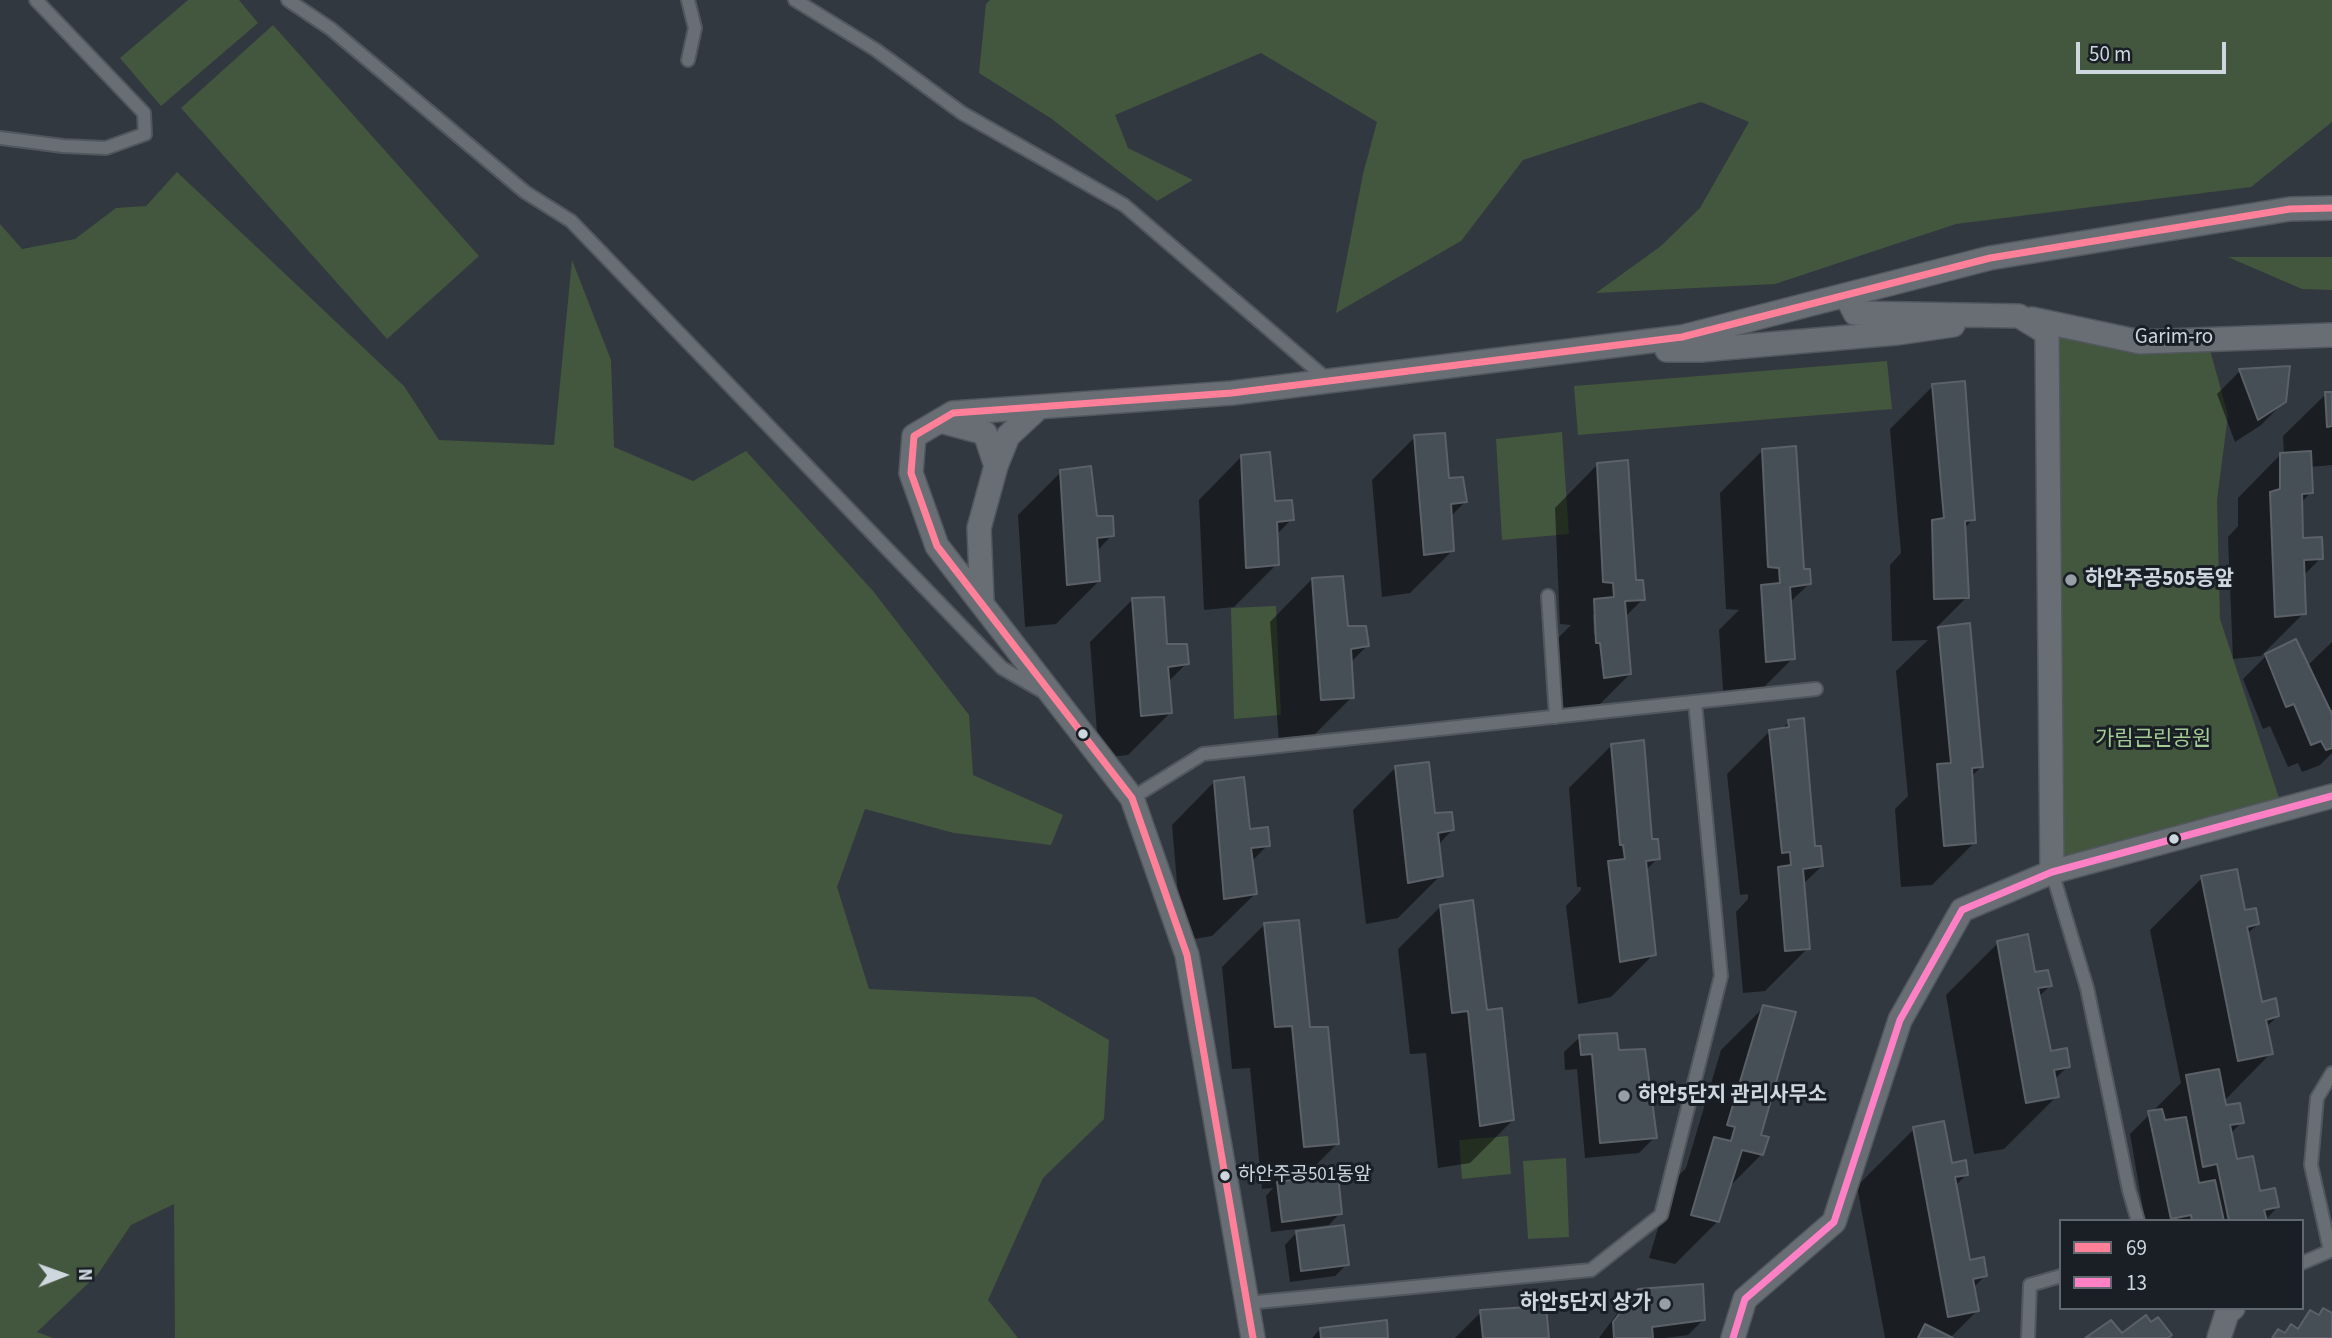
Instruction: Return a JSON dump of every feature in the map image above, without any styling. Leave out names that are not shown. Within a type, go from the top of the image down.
[{"type":"street","points":[[1253,1338],[1187,955],[1132,798],[937,546],[911,473],[914,436],[953,413],[1231,393],[1682,337],[1990,258],[2290,209],[2332,208]]},
{"type":"street","points":[[1846,295],[1855,313],[2019,316],[2047,333],[2052,872]]},
{"type":"street","points":[[1587,349],[1700,350],[1897,333],[2019,316]]},
{"type":"street","name":"Garim-ro","points":[[2019,316],[2140,342],[2332,335]]},
{"type":"street","points":[[982,601],[979,528],[996,466],[1008,436],[1037,409]]},
{"type":"street","points":[[940,421],[985,433],[996,466]]},
{"type":"street","points":[[1733,1338],[1745,1299],[1834,1222],[1900,1020],[1962,910],[2052,872],[2332,796]]},
{"type":"street","points":[[2219,1338],[2227,1310]]},
{"type":"lane","points":[[0,138],[106,148],[145,134],[144,113],[36,0]]},
{"type":"lane","points":[[288,0],[331,29],[525,192],[571,221],[1002,668],[1058,700]]},
{"type":"lane","points":[[688,0],[695,28],[688,61]]},
{"type":"lane","points":[[795,0],[876,50],[962,113],[1124,205],[1329,381]]},
{"type":"lane","points":[[1548,596],[1556,717]]},
{"type":"lane","points":[[1132,798],[1203,754],[1816,689]]},
{"type":"lane","points":[[1247,1303],[1591,1270],[1661,1215],[1721,976],[1695,702]]},
{"type":"lane","points":[[2052,872],[2087,988],[2137,1219]]},
{"type":"lane","points":[[2304,1262],[2331,1250],[2311,1165],[2317,1098],[2332,1073]]},
{"type":"lane","points":[[2028,1338],[2029,1285],[2059,1277]]},
{"type":"green space","points":[[188,0],[239,0],[258,23],[161,106],[120,58]]},
{"type":"green space","points":[[990,0],[2332,0],[2332,122],[2251,187],[1956,224],[1775,284],[1596,293],[1661,246],[1700,208],[1749,122],[1701,102],[1523,160],[1461,241],[1336,313],[1363,174],[1377,122],[1261,53],[1115,115],[1128,148],[1193,180],[1157,201],[1052,119],[979,73],[986,4]]},
{"type":"green space","points":[[273,25],[479,256],[387,339],[181,108]]},
{"type":"green space","points":[[177,172],[404,386],[439,440],[554,445],[572,260],[611,360],[614,447],[693,481],[746,451],[873,591],[969,715],[973,775],[1063,815],[1051,845],[954,833],[865,809],[837,887],[869,989],[1034,997],[1109,1040],[1104,1119],[1043,1178],[988,1300],[1018,1338],[175,1338],[174,1204],[131,1225],[98,1274],[37,1332],[53,1338],[0,1338],[0,224],[22,249],[75,239],[116,208],[146,206]]},
{"type":"green space","points":[[2228,257],[2332,257],[2332,290],[2302,289]]},
{"type":"green space","name":"가림근린공원","points":[[2047,333],[2207,339],[2228,415],[2217,500],[2220,619],[2283,810],[2052,872]]},
{"type":"green space","points":[[1887,361],[1892,409],[1578,435],[1574,386]]},
{"type":"green space","points":[[1562,432],[1569,534],[1502,540],[1496,439]]},
{"type":"green space","points":[[1276,606],[1281,715],[1234,719],[1231,608]]},
{"type":"green space","points":[[1508,1136],[1511,1174],[1462,1179],[1459,1140]]},
{"type":"green space","points":[[1566,1158],[1569,1237],[1528,1239],[1523,1161]]},
{"type":"building","points":[[2290,366],[2286,402],[2258,420],[2239,369]]},
{"type":"building","points":[[1965,381],[1975,520],[1965,521],[1969,598],[1934,599],[1932,520],[1944,518],[1932,384]]},
{"type":"building","points":[[2325,392],[2332,392],[2332,426],[2327,427]]},
{"type":"building","points":[[1445,433],[1449,478],[1463,477],[1467,502],[1451,504],[1454,551],[1424,555],[1414,435]]},
{"type":"building","points":[[1796,446],[1804,569],[1810,569],[1811,584],[1790,587],[1795,659],[1766,662],[1761,585],[1780,583],[1779,568],[1768,567],[1762,449]]},
{"type":"building","points":[[2311,451],[2313,493],[2302,494],[2303,538],[2322,537],[2323,559],[2304,560],[2306,614],[2275,617],[2270,492],[2280,489],[2280,453]]},
{"type":"building","points":[[1270,452],[1275,501],[1292,500],[1294,520],[1277,522],[1279,565],[1246,568],[1241,455]]},
{"type":"building","points":[[1628,460],[1636,580],[1643,580],[1645,600],[1625,601],[1631,674],[1604,678],[1600,643],[1596,643],[1594,599],[1614,597],[1613,583],[1603,582],[1597,463]]},
{"type":"building","points":[[1091,466],[1097,516],[1113,516],[1114,536],[1097,538],[1100,581],[1067,585],[1060,470]]},
{"type":"building","points":[[1343,576],[1348,626],[1366,626],[1369,646],[1351,649],[1354,698],[1321,700],[1312,578]]},
{"type":"building","points":[[1164,597],[1167,644],[1187,644],[1189,664],[1168,667],[1172,713],[1141,716],[1132,598]]},
{"type":"building","points":[[1970,623],[1983,767],[1972,768],[1976,843],[1944,846],[1937,764],[1951,763],[1938,627]]},
{"type":"building","points":[[2296,639],[2332,714],[2332,748],[2326,750],[2321,741],[2311,745],[2294,704],[2286,707],[2265,654]]},
{"type":"building","points":[[1804,718],[1815,846],[1821,846],[1823,866],[1803,869],[1810,949],[1785,951],[1778,867],[1791,865],[1790,852],[1782,853],[1769,730],[1789,727],[1788,720]]},
{"type":"building","points":[[1644,740],[1652,839],[1658,839],[1660,859],[1646,861],[1656,955],[1620,962],[1608,861],[1625,859],[1623,845],[1620,845],[1611,744]]},
{"type":"building","points":[[1429,762],[1435,813],[1452,812],[1454,830],[1438,833],[1443,876],[1408,883],[1395,766]]},
{"type":"building","points":[[1244,777],[1250,829],[1268,827],[1270,846],[1251,848],[1257,894],[1224,899],[1214,781]]},
{"type":"building","points":[[2237,869],[2245,910],[2256,908],[2259,924],[2247,927],[2262,1002],[2276,998],[2279,1016],[2266,1020],[2273,1054],[2238,1061],[2201,876]]},
{"type":"building","points":[[1473,900],[1487,1010],[1502,1008],[1514,1120],[1480,1126],[1468,1011],[1452,1013],[1440,905]]},
{"type":"building","points":[[1299,920],[1310,1027],[1328,1027],[1339,1144],[1304,1147],[1292,1026],[1275,1027],[1264,923]]},
{"type":"building","points":[[2028,934],[2035,972],[2048,970],[2052,986],[2038,988],[2051,1051],[2067,1048],[2070,1067],[2054,1070],[2059,1097],[2026,1103],[1997,941]]},
{"type":"building","points":[[1763,1005],[1796,1012],[1761,1135],[1769,1137],[1763,1155],[1742,1150],[1719,1222],[1691,1215],[1714,1137],[1731,1141],[1735,1127],[1727,1125]]},
{"type":"building","name":"하안5단지 관리사무소","points":[[1617,1033],[1619,1050],[1645,1049],[1657,1138],[1600,1143],[1592,1054],[1581,1055],[1579,1035]]},
{"type":"building","points":[[2219,1069],[2226,1105],[2240,1103],[2244,1123],[2230,1125],[2237,1159],[2253,1156],[2260,1191],[2275,1188],[2279,1207],[2264,1210],[2266,1219],[2229,1219],[2217,1164],[2203,1167],[2186,1075]]},
{"type":"building","points":[[2162,1109],[2165,1120],[2186,1117],[2199,1183],[2215,1180],[2224,1219],[2192,1219],[2191,1215],[2171,1219],[2148,1111]]},
{"type":"building","points":[[1944,1121],[1952,1163],[1966,1160],[1968,1175],[1955,1177],[1970,1260],[1984,1257],[1987,1276],[1973,1279],[1979,1311],[1948,1317],[1913,1127]]},
{"type":"building","points":[[1338,1174],[1342,1214],[1282,1222],[1277,1182]]},
{"type":"building","points":[[1344,1225],[1349,1265],[1301,1271],[1296,1231]]},
{"type":"building","name":"하안5단지 상가","points":[[1703,1284],[1705,1320],[1652,1327],[1653,1338],[1614,1338],[1613,1322],[1638,1289]]},
{"type":"building","points":[[1546,1306],[1549,1338],[1483,1338],[1480,1310]]},
{"type":"building","points":[[2323,1308],[2332,1313],[2332,1338],[2272,1338],[2278,1329],[2285,1333],[2291,1324],[2298,1329],[2310,1310],[2319,1315]]},
{"type":"building","points":[[2146,1315],[2151,1322],[2158,1317],[2172,1335],[2168,1338],[2085,1338],[2111,1320],[2122,1333]]},
{"type":"building","points":[[1387,1320],[1388,1338],[1321,1338],[1320,1328]]},
{"type":"building","points":[[1925,1324],[1953,1338],[1918,1338]]},
{"type":"transit line","name":"69","points":[[1253,1338],[1187,955],[1132,798],[937,546],[911,473],[914,436],[953,413],[1232,393],[1682,337],[1990,258],[2290,209],[2332,208]]},
{"type":"transit line","name":"13","points":[[1733,1338],[1745,1299],[1834,1222],[1900,1020],[1962,910],[2052,872],[2332,796]]},
{"type":"place","name":"하안주공505동앞","points":[[2071,580]]},
{"type":"place","name":"하안5단지 관리사무소","points":[[1624,1096]]},
{"type":"place","name":"하안주공501동앞","points":[[1225,1176]]},
{"type":"place","name":"하안5단지 상가","points":[[1665,1304]]}]
